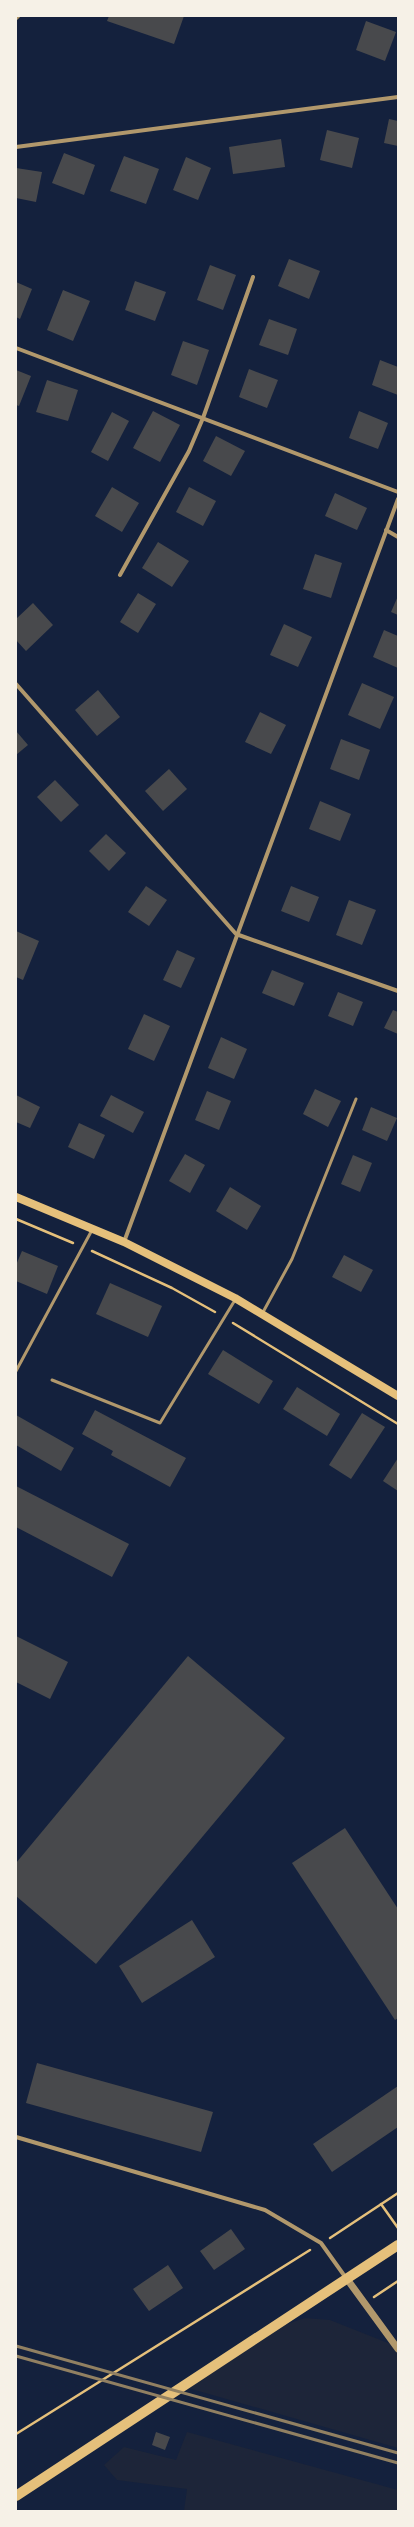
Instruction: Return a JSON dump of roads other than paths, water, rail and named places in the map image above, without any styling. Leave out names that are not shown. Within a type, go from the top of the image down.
[{"type":"main road","points":[[16,1197],[124,1242],[235,1298],[398,1396]]},
{"type":"main road","points":[[16,2496],[398,2245]]},
{"type":"street","points":[[16,147],[398,97]]},
{"type":"street","points":[[120,575],[189,451],[203,418],[253,277]]},
{"type":"street","points":[[16,348],[398,492]]},
{"type":"street","points":[[124,1242],[236,934],[398,499]]},
{"type":"street","points":[[386,530],[398,537]]},
{"type":"street","points":[[16,684],[236,934],[398,991]]},
{"type":"street","points":[[16,2137],[265,2210],[322,2243],[398,2349]]},
{"type":"lane","points":[[16,19],[19,16]]},
{"type":"lane","points":[[262,1314],[292,1259],[356,1099]]},
{"type":"lane","points":[[16,1371],[93,1229]]},
{"type":"lane","points":[[52,1380],[160,1423],[235,1298]]},
{"type":"railway","points":[[16,2346],[398,2453]]},
{"type":"railway","points":[[16,2356],[398,2463]]}]
